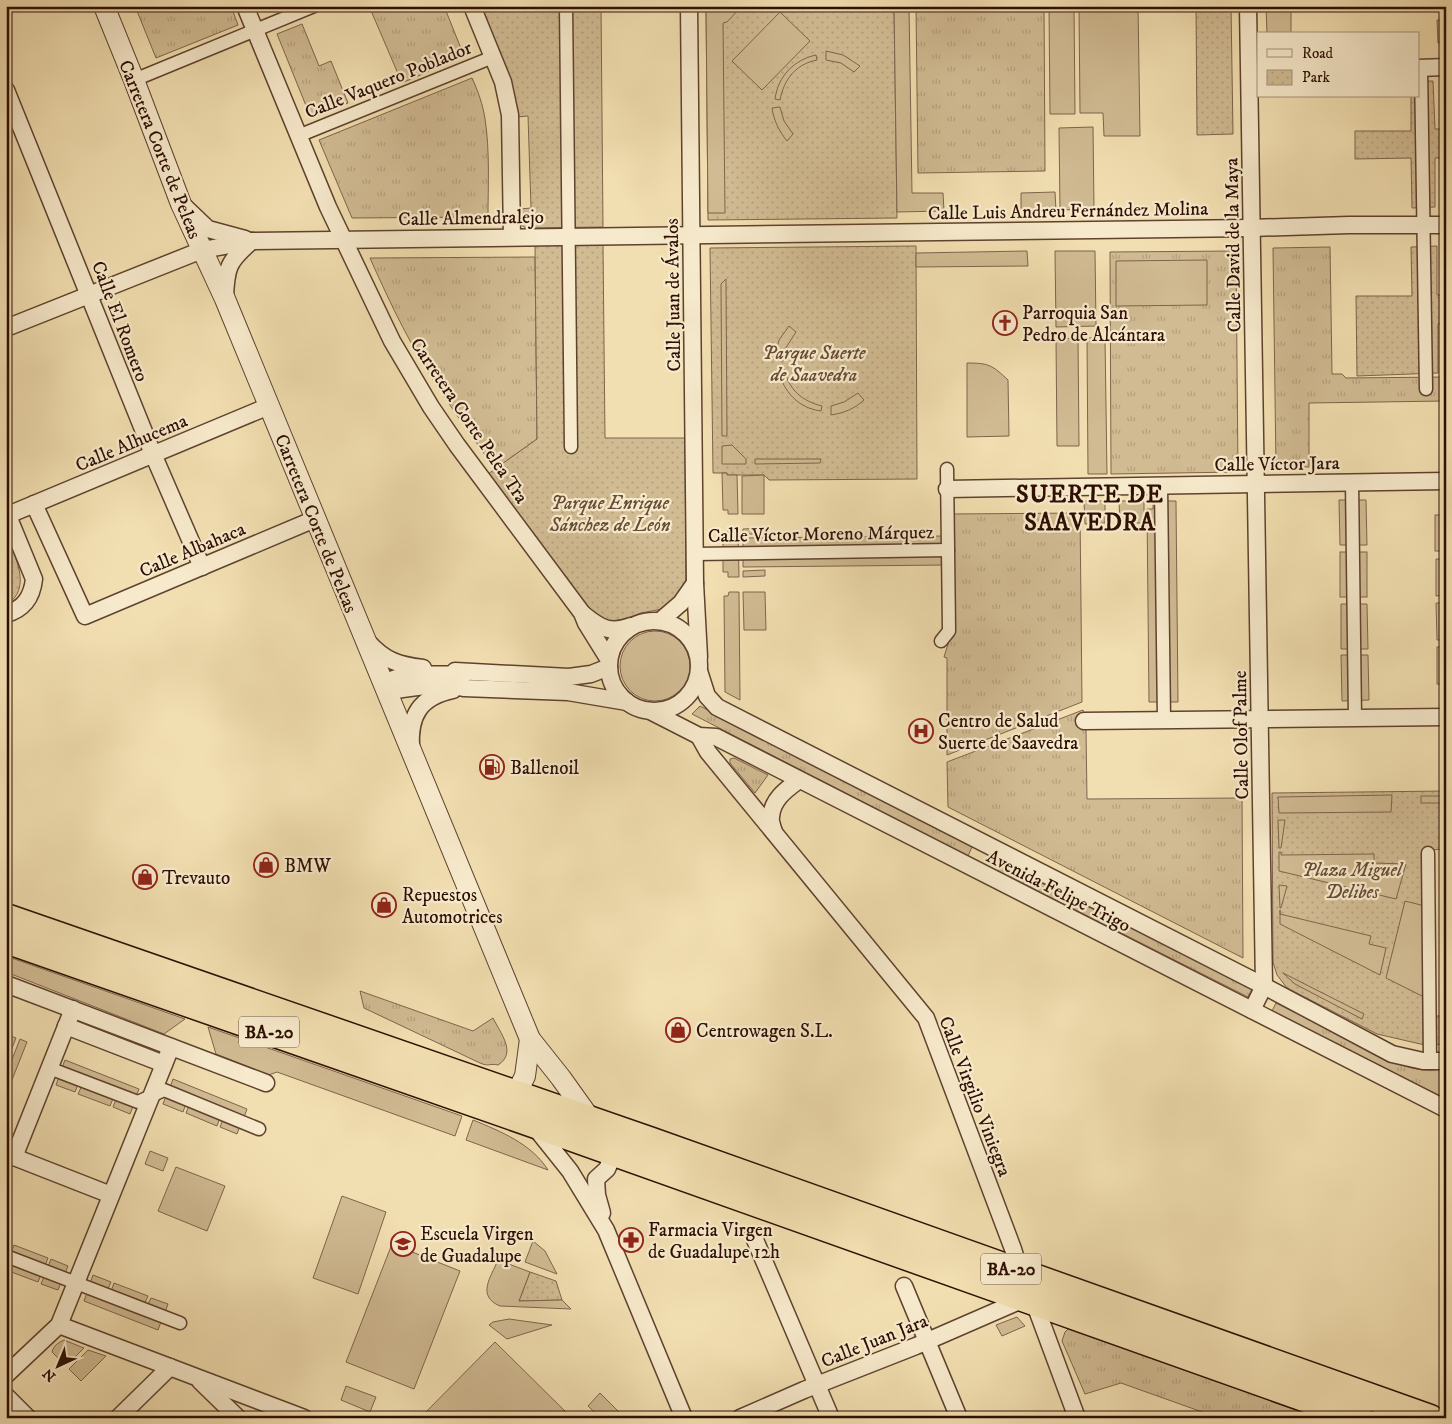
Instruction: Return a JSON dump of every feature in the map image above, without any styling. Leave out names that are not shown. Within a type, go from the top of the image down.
[{"type":"highway","name":"BA-20","points":[[6,917],[516,1080],[591,1120],[1430,1418]]},
{"type":"highway","name":"BA-20","points":[[6,940],[533,1124],[1360,1418]]},
{"type":"highway","points":[[516,1080],[533,1124]]},
{"type":"highway","points":[[591,1120],[614,1153]]},
{"type":"street","name":"Carretera Corte de Peleas","points":[[104,6],[181,204],[225,299],[530,1039],[591,1120]]},
{"type":"street","name":"Carretera Corte Pelea Tra","points":[[245,6],[342,239],[392,341],[431,407],[457,445],[582,613],[609,663]]},
{"type":"street","points":[[134,80],[314,6]]},
{"type":"street","points":[[472,6],[493,56],[510,115],[512,237]]},
{"type":"street","points":[[566,6],[571,447]]},
{"type":"street","name":"Calle Juan de Ávalos","points":[[689,6],[695,583],[699,664]]},
{"type":"street","name":"Calle David de la Maya","points":[[1248,6],[1253,67],[1252,228],[1256,484]]},
{"type":"street","name":"Calle Vaquero Poblador","points":[[298,136],[493,56]]},
{"type":"street","points":[[1426,389],[1420,68],[1446,68]]},
{"type":"street","name":"Calle El Romero","points":[[6,90],[153,454],[202,566]]},
{"type":"street","name":"Calle Almendralejo","points":[[181,204],[208,230],[252,241]]},
{"type":"street","name":"Calle Luis Andreu Fernández Molina","points":[[691,234],[1446,225]]},
{"type":"street","name":"Calle Almendralejo","points":[[200,246],[252,241],[691,234]]},
{"type":"street","name":"Calle Almendralejo","points":[[200,246],[229,236]]},
{"type":"street","points":[[225,299],[226,274],[239,251],[252,241]]},
{"type":"street","points":[[6,328],[89,296],[200,246]]},
{"type":"street","name":"Calle Alhucema","points":[[7,513],[34,504],[269,406]]},
{"type":"street","points":[[941,641],[949,631],[947,469]]},
{"type":"street","name":"Calle Víctor Jara","points":[[947,489],[1446,481]]},
{"type":"street","points":[[1352,482],[1355,718]]},
{"type":"street","name":"Calle Olof Palme","points":[[1256,484],[1264,986]]},
{"type":"street","points":[[1161,485],[1164,720]]},
{"type":"street","name":"Calle Albahaca","points":[[34,504],[85,616],[315,518]]},
{"type":"street","points":[[6,614],[14,612],[29,598],[33,589],[34,579],[7,513]]},
{"type":"street","name":"Calle Víctor Moreno Márquez","points":[[695,554],[948,550]]},
{"type":"street","points":[[660,621],[681,603],[695,583]]},
{"type":"street","name":"Carretera Corte Pelea Tra","points":[[582,613],[607,629],[620,630],[633,626]]},
{"type":"street","points":[[646,621],[660,621],[673,625],[685,633],[694,644],[699,664],[696,684],[689,695],[678,704],[666,710],[652,712],[639,709],[627,702],[617,692],[611,680],[609,663],[613,646],[621,634],[633,626],[646,621]]},
{"type":"street","points":[[365,639],[378,653],[390,660],[464,680],[568,692],[627,702]]},
{"type":"street","points":[[385,687],[388,691],[434,685],[450,685],[464,680],[569,677],[592,674],[609,663]]},
{"type":"street","name":"Avenida Felipe Trigo","points":[[699,664],[707,696],[718,707],[1264,986],[1392,1054],[1408,1059],[1438,1061]]},
{"type":"street","points":[[412,752],[410,734],[420,706],[433,696],[464,680]]},
{"type":"street","name":"Avenida Felipe Trigo","points":[[652,712],[699,736],[716,737],[1446,1109]]},
{"type":"street","points":[[1084,721],[1446,717]]},
{"type":"street","name":"Calle Virgilio Viniegra","points":[[699,736],[708,752],[926,1018],[1010,1240],[1020,1272]]},
{"type":"street","points":[[774,832],[770,817],[776,801],[784,791],[800,780]]},
{"type":"street","points":[[979,871],[991,847]]},
{"type":"street","points":[[1428,853],[1438,1061]]},
{"type":"street","points":[[6,984],[266,1083]]},
{"type":"street","points":[[1252,1010],[1264,986]]},
{"type":"street","points":[[74,1009],[10,1157],[112,1195]]},
{"type":"street","points":[[66,1026],[164,1064]]},
{"type":"street","name":"Carretera Corte de Peleas","points":[[516,1080],[530,1039]]},
{"type":"street","points":[[6,1375],[14,1360],[60,1325],[171,1046]]},
{"type":"street","points":[[49,1068],[151,1096],[259,1129]]},
{"type":"street","points":[[516,1080],[539,1070],[548,1071],[561,1078]]},
{"type":"street","points":[[533,1124],[570,1172],[606,1230],[684,1418]]},
{"type":"street","points":[[570,1172],[583,1177],[596,1178],[607,1169],[614,1153]]},
{"type":"street","points":[[596,1178],[606,1230]]},
{"type":"street","points":[[753,1235],[830,1418]]},
{"type":"street","points":[[6,1256],[180,1324]]},
{"type":"street","points":[[904,1286],[959,1418]]},
{"type":"street","points":[[1029,1301],[1078,1418]]},
{"type":"street","name":"Calle Juan Jara","points":[[740,1418],[817,1384],[1029,1301]]},
{"type":"street","points":[[60,1325],[304,1418]]},
{"type":"street","points":[[118,1418],[170,1367]]},
{"type":"street","points":[[195,1377],[237,1417],[240,1406],[247,1396]]},
{"type":"street","points":[[6,1396],[28,1418]]},
{"type":"green space","points":[[135,6],[231,6],[238,25],[156,58]]},
{"type":"green space","points":[[369,6],[444,6],[464,56],[402,83]]},
{"type":"green space","points":[[478,6],[601,6],[603,227],[526,228],[521,225],[520,209],[531,208],[528,116],[517,117]]},
{"type":"green space","points":[[706,6],[894,6],[897,218],[708,220]]},
{"type":"green space","points":[[706,6],[740,6],[727,22],[723,23],[725,213],[708,213]]},
{"type":"green space","points":[[894,6],[909,6],[912,193],[943,193],[944,211],[897,212]]},
{"type":"green space","points":[[916,6],[1044,6],[1045,171],[918,173]]},
{"type":"green space","points":[[1049,6],[1074,6],[1075,114],[1050,114]]},
{"type":"green space","points":[[1079,6],[1138,6],[1140,136],[1104,136],[1103,113],[1080,113]]},
{"type":"green space","points":[[1196,6],[1231,6],[1233,134],[1197,135]]},
{"type":"green space","points":[[1266,6],[1291,6],[1291,32],[1267,32]]},
{"type":"green space","points":[[780,12],[810,41],[762,90],[732,61]]},
{"type":"green space","points":[[1437,20],[1446,20],[1446,43],[1438,43]]},
{"type":"green space","points":[[302,24],[319,66],[331,61],[348,103],[311,118],[277,34]]},
{"type":"green space","points":[[826,51],[843,55],[860,66],[854,72],[841,63],[826,60]]},
{"type":"green space","points":[[816,55],[817,60],[803,65],[792,74],[785,85],[780,100],[775,99],[783,76],[788,70],[808,57]]},
{"type":"green space","points":[[472,78],[482,103],[487,131],[488,217],[352,218],[319,140]]},
{"type":"green space","points":[[1420,81],[1433,81],[1435,129],[1446,129],[1446,158],[1435,158],[1435,207],[1412,208],[1411,158],[1355,159],[1355,131],[1411,131],[1411,98],[1420,98]]},
{"type":"green space","points":[[780,107],[784,121],[793,134],[787,141],[777,126],[773,113],[772,108]]},
{"type":"green space","points":[[1093,127],[1094,209],[1060,210],[1059,128]]},
{"type":"green space","points":[[1055,192],[1056,210],[1021,210],[1021,193]]},
{"type":"green space","name":"Parque Enrique Sánchez de León","points":[[535,244],[603,244],[605,438],[685,438],[686,584],[682,595],[662,609],[615,621],[605,620],[592,613],[488,474],[537,439]]},
{"type":"green space","name":"Parque Suerte de Saavedra","points":[[916,246],[917,479],[769,480],[764,475],[713,473],[710,248]]},
{"type":"green space","points":[[1437,246],[1437,295],[1446,295],[1446,324],[1438,324],[1438,373],[1357,376],[1356,296],[1412,296],[1411,247]]},
{"type":"green space","points":[[1330,247],[1332,374],[1342,374],[1346,378],[1446,377],[1446,401],[1309,403],[1309,467],[1276,467],[1273,248]]},
{"type":"green space","points":[[1027,251],[1028,266],[916,267],[916,253]]},
{"type":"green space","points":[[1055,251],[1095,251],[1096,326],[1056,327]]},
{"type":"green space","points":[[1236,251],[1238,472],[1111,474],[1110,252]]},
{"type":"green space","points":[[535,257],[537,439],[495,469],[442,394],[418,355],[396,314],[370,258]]},
{"type":"green space","points":[[1207,260],[1207,305],[1116,306],[1116,261]]},
{"type":"green space","points":[[726,279],[727,436],[722,436],[721,284]]},
{"type":"green space","points":[[789,326],[796,332],[785,349],[783,361],[774,360],[779,340]]},
{"type":"green space","points":[[1078,338],[1079,446],[1057,446],[1056,339]]},
{"type":"green space","points":[[1087,338],[1105,338],[1107,474],[1088,474]]},
{"type":"green space","points":[[967,363],[990,366],[1008,380],[1009,436],[967,437]]},
{"type":"green space","points":[[784,369],[789,383],[797,394],[808,401],[822,406],[821,411],[805,406],[793,398],[784,385],[778,370]]},
{"type":"green space","points":[[858,393],[864,400],[849,410],[831,415],[831,406],[844,402]]},
{"type":"green space","points":[[732,445],[746,459],[746,464],[722,464],[722,446]]},
{"type":"green space","points":[[755,459],[821,459],[820,463],[755,464]]},
{"type":"green space","points":[[722,473],[737,475],[738,514],[728,514],[728,510],[723,510]]},
{"type":"green space","points":[[764,475],[764,514],[742,514],[742,476]]},
{"type":"green space","points":[[1339,500],[1366,500],[1367,545],[1340,545]]},
{"type":"green space","points":[[1084,501],[1105,501],[1105,523],[1085,524]]},
{"type":"green space","points":[[1119,501],[1144,501],[1144,523],[1120,523]]},
{"type":"green space","points":[[1153,501],[1176,501],[1178,702],[1149,702],[1147,509],[1153,509]]},
{"type":"green space","points":[[1080,513],[1082,702],[947,755],[947,658],[944,657],[952,631],[951,514]]},
{"type":"green space","points":[[1435,515],[1446,515],[1446,551],[1435,551]]},
{"type":"green space","points":[[765,528],[765,534],[743,534],[743,529]]},
{"type":"green space","points":[[728,529],[738,529],[739,577],[728,577],[728,572],[723,572],[723,534],[728,534]]},
{"type":"green space","points":[[6,535],[17,562],[20,581],[19,590],[6,605]]},
{"type":"green space","points":[[947,536],[947,565],[743,567],[743,538]]},
{"type":"green space","points":[[1340,552],[1367,552],[1367,597],[1340,597]]},
{"type":"green space","points":[[1436,559],[1446,559],[1446,595],[1436,596]]},
{"type":"green space","points":[[765,570],[765,576],[743,577],[743,571]]},
{"type":"green space","points":[[729,592],[739,592],[740,700],[725,692],[724,596],[728,596]]},
{"type":"green space","points":[[743,592],[765,592],[766,630],[744,630]]},
{"type":"green space","points":[[1436,603],[1446,603],[1446,640],[1437,640]]},
{"type":"green space","points":[[1341,604],[1367,604],[1368,649],[1341,649]]},
{"type":"green space","points":[[655,631],[674,637],[684,647],[690,666],[684,685],[674,695],[655,701],[636,695],[626,685],[620,666],[626,647],[636,637]]},
{"type":"green space","points":[[1437,647],[1446,647],[1446,684],[1437,684]]},
{"type":"green space","points":[[1341,655],[1368,655],[1369,700],[1342,701]]},
{"type":"green space","points":[[700,706],[972,847],[968,856],[692,714]]},
{"type":"green space","points":[[1083,710],[1086,729],[1087,799],[1242,798],[1243,958],[948,807],[947,762]]},
{"type":"green space","points":[[734,758],[768,775],[755,793],[730,763],[730,759]]},
{"type":"green space","name":"Plaza Miguel Delibes","points":[[1446,791],[1446,849],[1431,850],[1433,1016],[1446,1016],[1446,1043],[1429,1046],[1377,1034],[1287,988],[1277,975],[1273,962],[1272,793]]},
{"type":"green space","points":[[1392,795],[1391,812],[1279,813],[1278,797]]},
{"type":"green space","points":[[1421,796],[1446,796],[1446,803],[1421,803]]},
{"type":"green space","points":[[1278,820],[1285,820],[1281,848],[1279,848]]},
{"type":"green space","points":[[1279,852],[1281,852],[1281,855],[1374,854],[1374,863],[1406,864],[1396,899],[1279,871]]},
{"type":"green space","points":[[1002,863],[1252,989],[1248,997],[998,871]]},
{"type":"green space","points":[[1279,885],[1287,886],[1281,908],[1280,908]]},
{"type":"green space","points":[[1405,901],[1425,906],[1426,998],[1386,978]]},
{"type":"green space","points":[[1280,914],[1371,936],[1369,944],[1386,948],[1380,975],[1280,924]]},
{"type":"green space","points":[[6,956],[185,1019],[164,1034],[6,972]]},
{"type":"green space","points":[[1283,973],[1364,1014],[1362,1019],[1295,984]]},
{"type":"green space","points":[[360,991],[473,1031],[493,1018],[506,1043],[507,1049],[504,1060],[498,1065],[485,1065],[364,1008]]},
{"type":"green space","points":[[1276,1003],[1379,1055],[1405,1066],[1432,1070],[1446,1068],[1446,1099],[1272,1011]]},
{"type":"green space","points":[[208,1027],[462,1116],[455,1136],[277,1072],[269,1075],[216,1054]]},
{"type":"green space","points":[[6,1034],[16,1038],[10,1053],[6,1052]]},
{"type":"green space","points":[[20,1039],[27,1042],[6,1095],[6,1075]]},
{"type":"green space","points":[[65,1060],[139,1089],[135,1099],[61,1070]]},
{"type":"green space","points":[[60,1074],[79,1082],[75,1092],[56,1085]]},
{"type":"green space","points":[[173,1079],[247,1109],[243,1120],[169,1090]]},
{"type":"green space","points":[[83,1083],[114,1096],[110,1106],[78,1094]]},
{"type":"green space","points":[[167,1093],[187,1101],[183,1112],[163,1104]]},
{"type":"green space","points":[[117,1097],[134,1104],[130,1114],[113,1107]]},
{"type":"green space","points":[[190,1103],[221,1115],[217,1126],[186,1113]]},
{"type":"green space","points":[[224,1117],[241,1123],[237,1134],[220,1127]]},
{"type":"green space","points":[[473,1120],[515,1139],[533,1153],[548,1170],[466,1140]]},
{"type":"green space","points":[[150,1151],[168,1158],[163,1171],[145,1164]]},
{"type":"green space","points":[[176,1167],[225,1186],[207,1231],[158,1211]]},
{"type":"green space","points":[[342,1196],[386,1212],[358,1294],[313,1278]]},
{"type":"green space","points":[[533,1241],[545,1251],[557,1274],[525,1262]]},
{"type":"green space","points":[[392,1244],[460,1271],[414,1389],[346,1362]]},
{"type":"green space","points":[[14,1245],[48,1258],[44,1268],[10,1255]]},
{"type":"green space","points":[[8,1259],[42,1272],[38,1282],[6,1270]]},
{"type":"green space","points":[[51,1259],[68,1266],[64,1276],[47,1269]]},
{"type":"green space","points":[[498,1260],[530,1272],[519,1301],[562,1300],[571,1309],[500,1306],[493,1302],[487,1292],[487,1286]]},
{"type":"green space","points":[[530,1272],[556,1281],[562,1300],[519,1301]]},
{"type":"green space","points":[[45,1274],[62,1280],[58,1290],[41,1284]]},
{"type":"green space","points":[[93,1275],[111,1282],[106,1293],[89,1286]]},
{"type":"green space","points":[[114,1283],[148,1296],[143,1307],[110,1294]]},
{"type":"green space","points":[[88,1290],[162,1319],[158,1330],[84,1301]]},
{"type":"green space","points":[[151,1298],[168,1304],[164,1315],[146,1308]]},
{"type":"green space","points":[[1017,1317],[1025,1326],[1002,1336],[996,1325]]},
{"type":"green space","points":[[509,1319],[552,1325],[507,1339],[489,1325],[493,1322]]},
{"type":"green space","points":[[1068,1329],[1320,1418],[1219,1418],[1121,1383],[1085,1394],[1062,1341]]},
{"type":"green space","points":[[64,1340],[84,1348],[66,1366],[52,1352],[56,1345]]},
{"type":"green space","points":[[495,1342],[572,1418],[420,1418]]},
{"type":"green space","points":[[88,1350],[106,1356],[81,1381],[69,1369]]},
{"type":"green space","points":[[346,1386],[376,1397],[370,1412],[341,1400]]},
{"type":"green space","points":[[600,1393],[623,1416],[621,1418],[600,1418],[588,1406]]},
{"type":"place","name":"Parroquia San Pedro de Alcántara","points":[[1005,323]]},
{"type":"place","name":"Centro de Salud Suerte de Saavedra","points":[[921,731]]},
{"type":"place","name":"Ballenoil","points":[[492,767]]},
{"type":"place","name":"BMW","points":[[266,865]]},
{"type":"place","name":"Trevauto","points":[[145,877]]},
{"type":"place","name":"Repuestos Automotrices","points":[[384,905]]},
{"type":"place","name":"Centrowagen S.L.","points":[[678,1030]]},
{"type":"place","name":"Farmacia Virgen de Guadalupe 12h","points":[[631,1240]]},
{"type":"place","name":"Escuela Virgen de Guadalupe","points":[[403,1244]]},
{"type":"district","name":"SUERTE DE SAAVEDRA","points":[[1090,508]]}]
